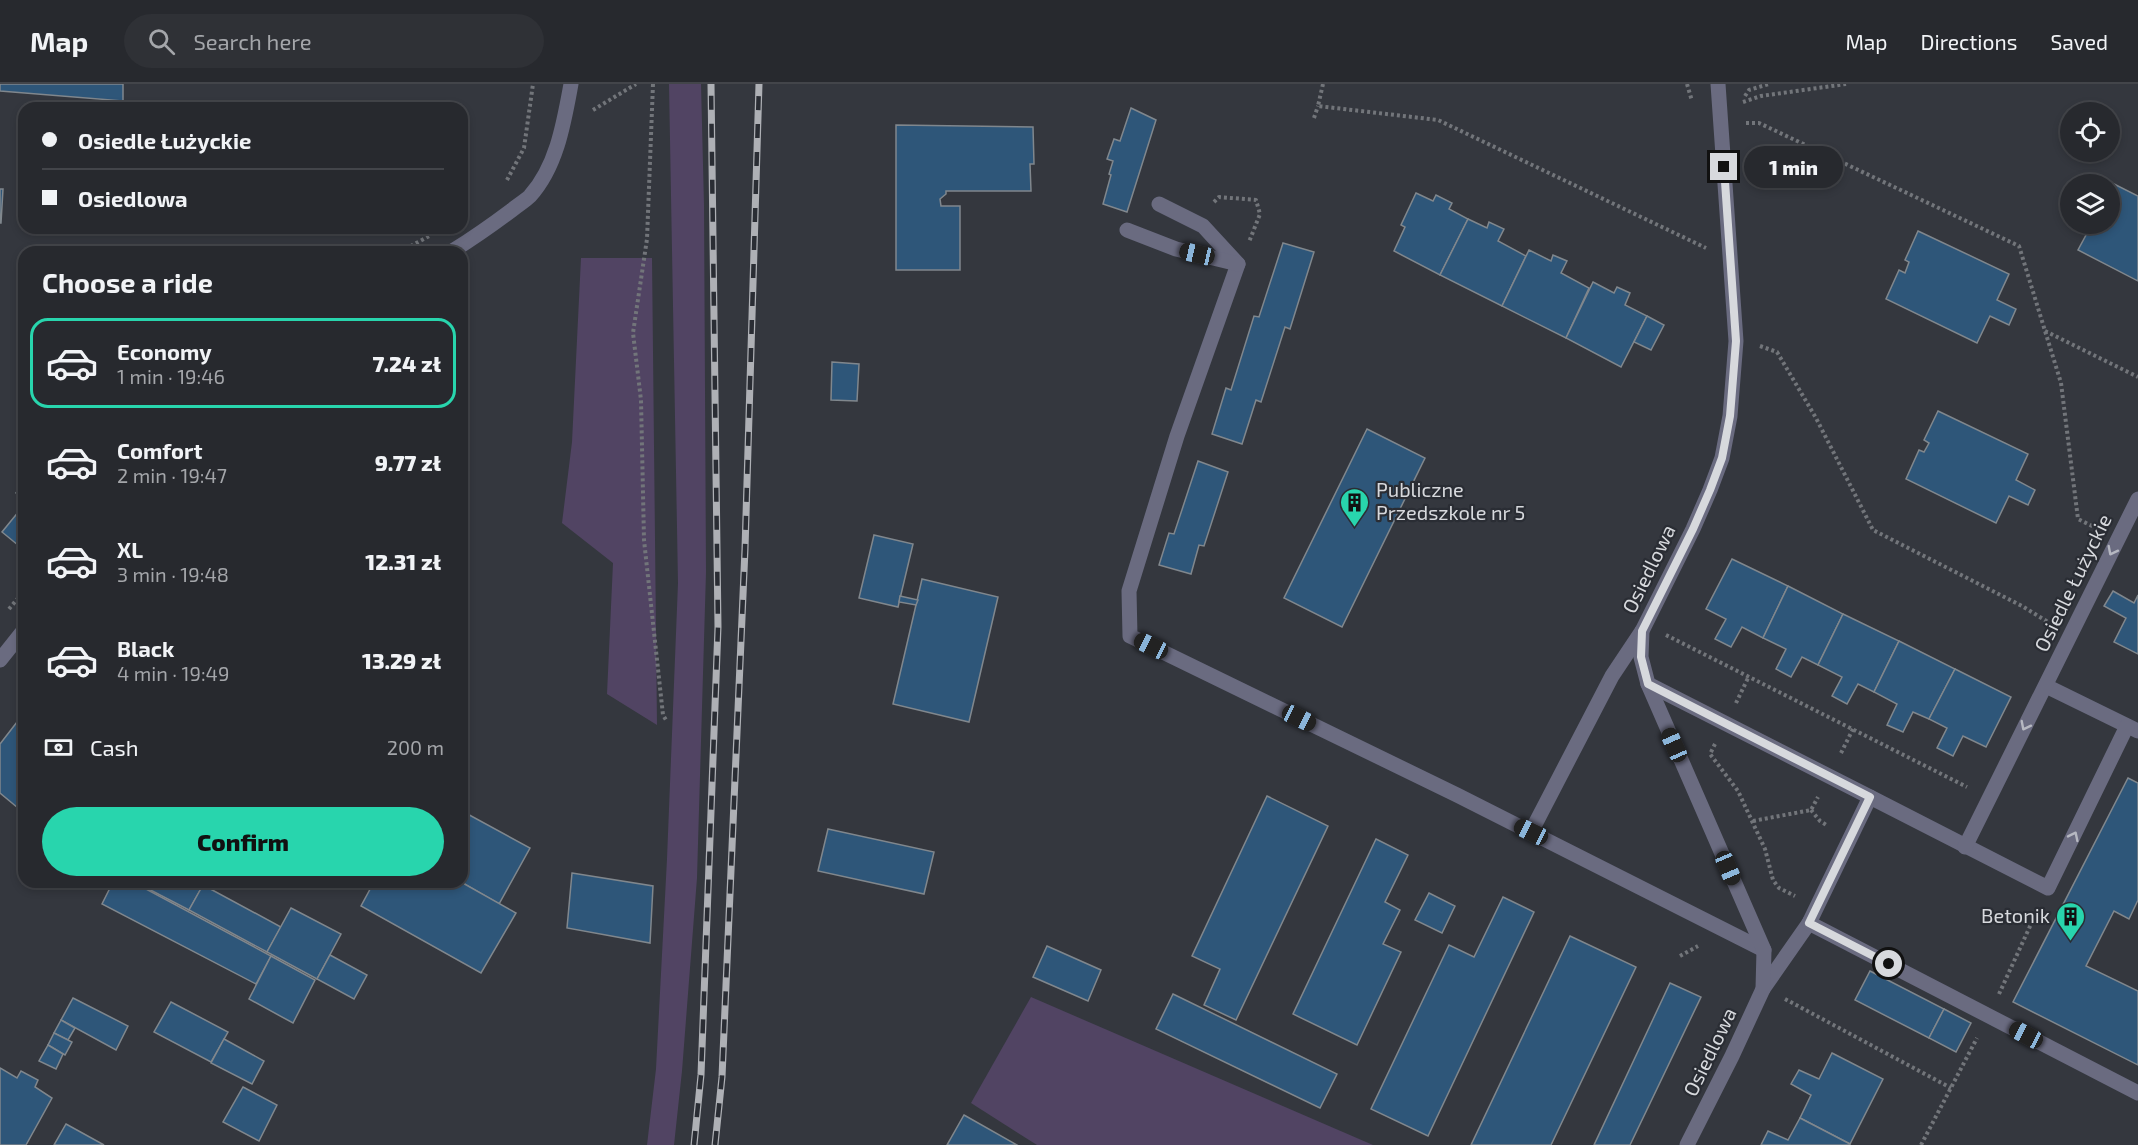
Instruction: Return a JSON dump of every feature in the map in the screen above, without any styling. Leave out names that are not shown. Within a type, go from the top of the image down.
[{"type":"street","points":[[461,246],[530,196],[550,162],[559,140],[571,84]]},
{"type":"street","name":"Osiedlowa","points":[[1687,1145],[1763,989],[1764,950],[1648,684],[1641,657],[1644,627],[1710,490],[1722,458],[1730,416],[1736,341],[1718,84]]},
{"type":"street","points":[[1159,204],[1203,226],[1238,264]]},
{"type":"street","points":[[1127,230],[1176,249],[1238,264]]},
{"type":"street","points":[[1238,264],[1177,436],[1129,591],[1130,636],[1531,832],[1764,950]]},
{"type":"street","name":"Osiedle Łużyckie","points":[[1965,847],[2138,499]]},
{"type":"street","points":[[1531,832],[1612,676],[1644,627]]},
{"type":"street","points":[[0,660],[18,638]]},
{"type":"street","points":[[1648,684],[2048,888],[2133,729],[2046,686]]},
{"type":"street","points":[[1763,989],[1809,923],[1870,797]]},
{"type":"street","points":[[1809,923],[2138,1093]]},
{"type":"path","points":[[503,186],[524,148],[533,84]]},
{"type":"path","points":[[559,140],[586,114],[636,84]]},
{"type":"path","points":[[653,84],[647,239],[633,333],[641,400],[644,540],[663,715],[666,720]]},
{"type":"path","points":[[1314,118],[1323,84]]},
{"type":"path","points":[[1687,84],[1694,107]]},
{"type":"path","points":[[1746,134],[1742,102],[1749,90],[1769,84]]},
{"type":"path","points":[[1742,102],[1761,96],[1846,84]]},
{"type":"path","points":[[1318,106],[1438,120],[1706,249]]},
{"type":"path","points":[[1745,123],[1758,123],[2019,246],[2061,383],[2078,519],[2117,540]]},
{"type":"path","points":[[1219,198],[1256,200],[1260,214],[1253,234]]},
{"type":"path","points":[[411,246],[434,234]]},
{"type":"path","points":[[1705,237],[1707,255]]},
{"type":"path","points":[[2044,331],[2138,377]]},
{"type":"path","points":[[1759,335],[1760,346],[1777,352],[1816,418],[1873,530],[2022,606],[2069,635]]},
{"type":"path","points":[[4,614],[18,598]]},
{"type":"path","points":[[1644,627],[1749,676],[1989,798]]},
{"type":"path","points":[[1749,676],[1710,754],[1738,790],[1765,849],[1773,880],[1779,888],[1817,907]]},
{"type":"path","points":[[1921,1145],[1989,1015],[2048,888]]},
{"type":"path","points":[[1680,956],[1693,947],[1701,945]]},
{"type":"path","points":[[1778,1008],[1783,998],[1951,1088]]},
{"type":"shaded area","points":[[669,84],[701,84],[706,572],[697,878],[682,1071],[674,1145],[647,1145],[656,1069],[678,583]]},
{"type":"shaded area","points":[[581,258],[652,258],[657,725],[607,694],[613,563],[562,523],[572,442]]},
{"type":"shaded area","points":[[1031,997],[1373,1145],[1037,1145],[971,1103]]},
{"type":"building","points":[[0,84],[123,84],[123,101],[0,91]]},
{"type":"building","points":[[1131,108],[1156,120],[1127,212],[1103,204],[1113,161],[1107,159],[1114,139],[1120,141]]},
{"type":"building","points":[[896,125],[1033,127],[1034,164],[1030,164],[1031,191],[946,191],[940,199],[941,206],[960,206],[960,270],[896,270]]},
{"type":"building","points":[[2120,187],[2138,196],[2138,281],[2078,250],[2087,234],[2120,234]]},
{"type":"building","points":[[0,189],[3,189],[1,223],[0,223]]},
{"type":"building","points":[[1416,193],[1433,201],[1436,195],[1452,203],[1449,209],[1468,219],[1440,275],[1394,251],[1405,227],[1401,225]]},
{"type":"building","points":[[1468,219],[1487,228],[1489,222],[1504,229],[1498,241],[1526,256],[1502,306],[1440,275]]},
{"type":"building","points":[[1918,231],[2009,274],[1997,300],[2016,309],[2009,325],[1990,316],[1977,343],[1886,299],[1899,270],[1905,273],[1909,262],[1905,260]]},
{"type":"building","points":[[1283,243],[1314,252],[1290,329],[1285,327],[1261,402],[1256,400],[1242,444],[1212,434],[1226,388],[1231,390],[1254,316],[1259,317]]},
{"type":"building","points":[[1529,250],[1551,261],[1553,255],[1567,261],[1561,273],[1589,288],[1566,338],[1502,306]]},
{"type":"building","points":[[1593,282],[1614,293],[1617,287],[1630,293],[1625,305],[1647,316],[1621,367],[1566,338]]},
{"type":"building","points":[[1647,316],[1664,325],[1651,350],[1634,342]]},
{"type":"building","points":[[832,362],[859,364],[857,401],[831,400]]},
{"type":"building","points":[[1938,411],[2028,454],[2016,480],[2035,490],[2028,505],[2009,496],[1996,523],[1906,479],[1919,450],[1924,452],[1929,443],[1924,440]]},
{"type":"building","name":"Publiczne Przedszkole nr 5","points":[[1367,429],[1425,458],[1342,627],[1284,598]]},
{"type":"building","points":[[1198,461],[1228,472],[1204,546],[1199,545],[1191,574],[1159,565],[1169,533],[1174,534]]},
{"type":"building","points":[[18,512],[18,545],[2,532]]},
{"type":"building","points":[[874,535],[913,544],[898,607],[859,598]]},
{"type":"building","points":[[1732,559],[1788,586],[1763,638],[1742,627],[1731,647],[1715,639],[1726,619],[1706,609]]},
{"type":"building","points":[[922,579],[998,597],[969,722],[893,704]]},
{"type":"building","points":[[1788,586],[1843,614],[1818,665],[1802,657],[1791,677],[1776,669],[1786,649],[1763,638]]},
{"type":"building","points":[[2113,591],[2134,603],[2138,595],[2138,654],[2114,642],[2126,618],[2104,606]]},
{"type":"building","points":[[900,596],[918,600],[916,605],[899,602]]},
{"type":"building","points":[[1843,614],[1899,641],[1874,692],[1858,684],[1847,704],[1832,696],[1842,677],[1818,665]]},
{"type":"building","points":[[1899,641],[1955,669],[1929,719],[1913,712],[1903,732],[1887,725],[1897,704],[1874,692]]},
{"type":"building","points":[[1955,669],[2011,697],[1986,747],[1963,736],[1953,756],[1937,748],[1947,728],[1929,719]]},
{"type":"building","points":[[18,721],[18,808],[0,793],[0,744]]},
{"type":"building","name":"Betonik","points":[[2128,778],[2138,783],[2138,900],[2129,919],[2114,911],[2086,966],[2138,991],[2138,1065],[2013,1002]]},
{"type":"building","points":[[1267,796],[1328,826],[1236,1020],[1204,1005],[1220,969],[1192,956]]},
{"type":"building","points":[[468,814],[530,848],[499,904],[468,886]]},
{"type":"building","points":[[828,829],[934,852],[924,894],[818,871]]},
{"type":"building","points":[[1376,839],[1408,855],[1385,902],[1400,910],[1383,944],[1401,952],[1357,1045],[1293,1014]]},
{"type":"building","points":[[572,873],[653,886],[650,943],[567,928]]},
{"type":"building","points":[[468,886],[516,913],[481,973],[361,906],[371,888],[468,888]]},
{"type":"building","points":[[110,888],[144,888],[271,956],[256,984],[102,904]]},
{"type":"building","points":[[147,888],[201,888],[189,910]]},
{"type":"building","points":[[201,888],[209,888],[281,927],[267,952],[189,910]]},
{"type":"building","points":[[1429,893],[1455,906],[1442,933],[1415,920]]},
{"type":"building","points":[[1503,897],[1534,912],[1428,1136],[1371,1109],[1449,945],[1474,957]]},
{"type":"building","points":[[291,908],[341,934],[317,979],[267,952]]},
{"type":"building","points":[[1570,936],[1636,967],[1551,1145],[1471,1145]]},
{"type":"building","points":[[1047,946],[1101,970],[1088,1001],[1033,977]]},
{"type":"building","points":[[330,955],[367,975],[354,999],[317,979]]},
{"type":"building","points":[[271,956],[315,980],[293,1023],[249,999]]},
{"type":"building","points":[[1870,971],[1944,1009],[1929,1038],[1855,1000]]},
{"type":"building","points":[[1670,983],[1701,997],[1630,1145],[1594,1145]]},
{"type":"building","points":[[1173,994],[1337,1074],[1320,1108],[1156,1029]]},
{"type":"building","points":[[73,998],[128,1026],[116,1050],[61,1020]]},
{"type":"building","points":[[171,1002],[228,1032],[211,1062],[154,1032]]},
{"type":"building","points":[[1944,1009],[1971,1023],[1956,1052],[1929,1038]]},
{"type":"building","points":[[61,1020],[75,1028],[68,1040],[54,1033]]},
{"type":"building","points":[[54,1033],[72,1042],[65,1055],[48,1045]]},
{"type":"building","points":[[224,1039],[264,1061],[252,1084],[211,1063]]},
{"type":"building","points":[[48,1045],[63,1054],[56,1069],[39,1061]]},
{"type":"building","points":[[1832,1053],[1883,1079],[1850,1144],[1800,1118],[1811,1095],[1791,1084],[1799,1070],[1819,1079]]},
{"type":"building","points":[[0,1068],[17,1078],[21,1071],[38,1080],[35,1087],[52,1098],[26,1145],[0,1145]]},
{"type":"building","points":[[243,1087],[277,1105],[259,1141],[223,1122]]},
{"type":"building","points":[[964,1115],[1017,1145],[947,1145]]},
{"type":"building","points":[[1800,1118],[1850,1144],[1761,1145],[1768,1131],[1788,1140]]},
{"type":"building","points":[[66,1124],[104,1145],[54,1145]]},
{"type":"railway","points":[[694,1145],[701,1075],[718,627],[711,84]]},
{"type":"railway","points":[[715,1145],[722,1077],[745,549],[759,84]]},
{"type":"place","name":"Publiczne Przedszkole nr 5","points":[[1355,528]]},
{"type":"place","name":"Betonik","points":[[2071,942]]},
{"type":"route","points":[[1724,167],[1736,341],[1730,416],[1722,458],[1710,490],[1642,631],[1641,657],[1648,684],[1870,797],[1809,923],[1889,964]]}]
